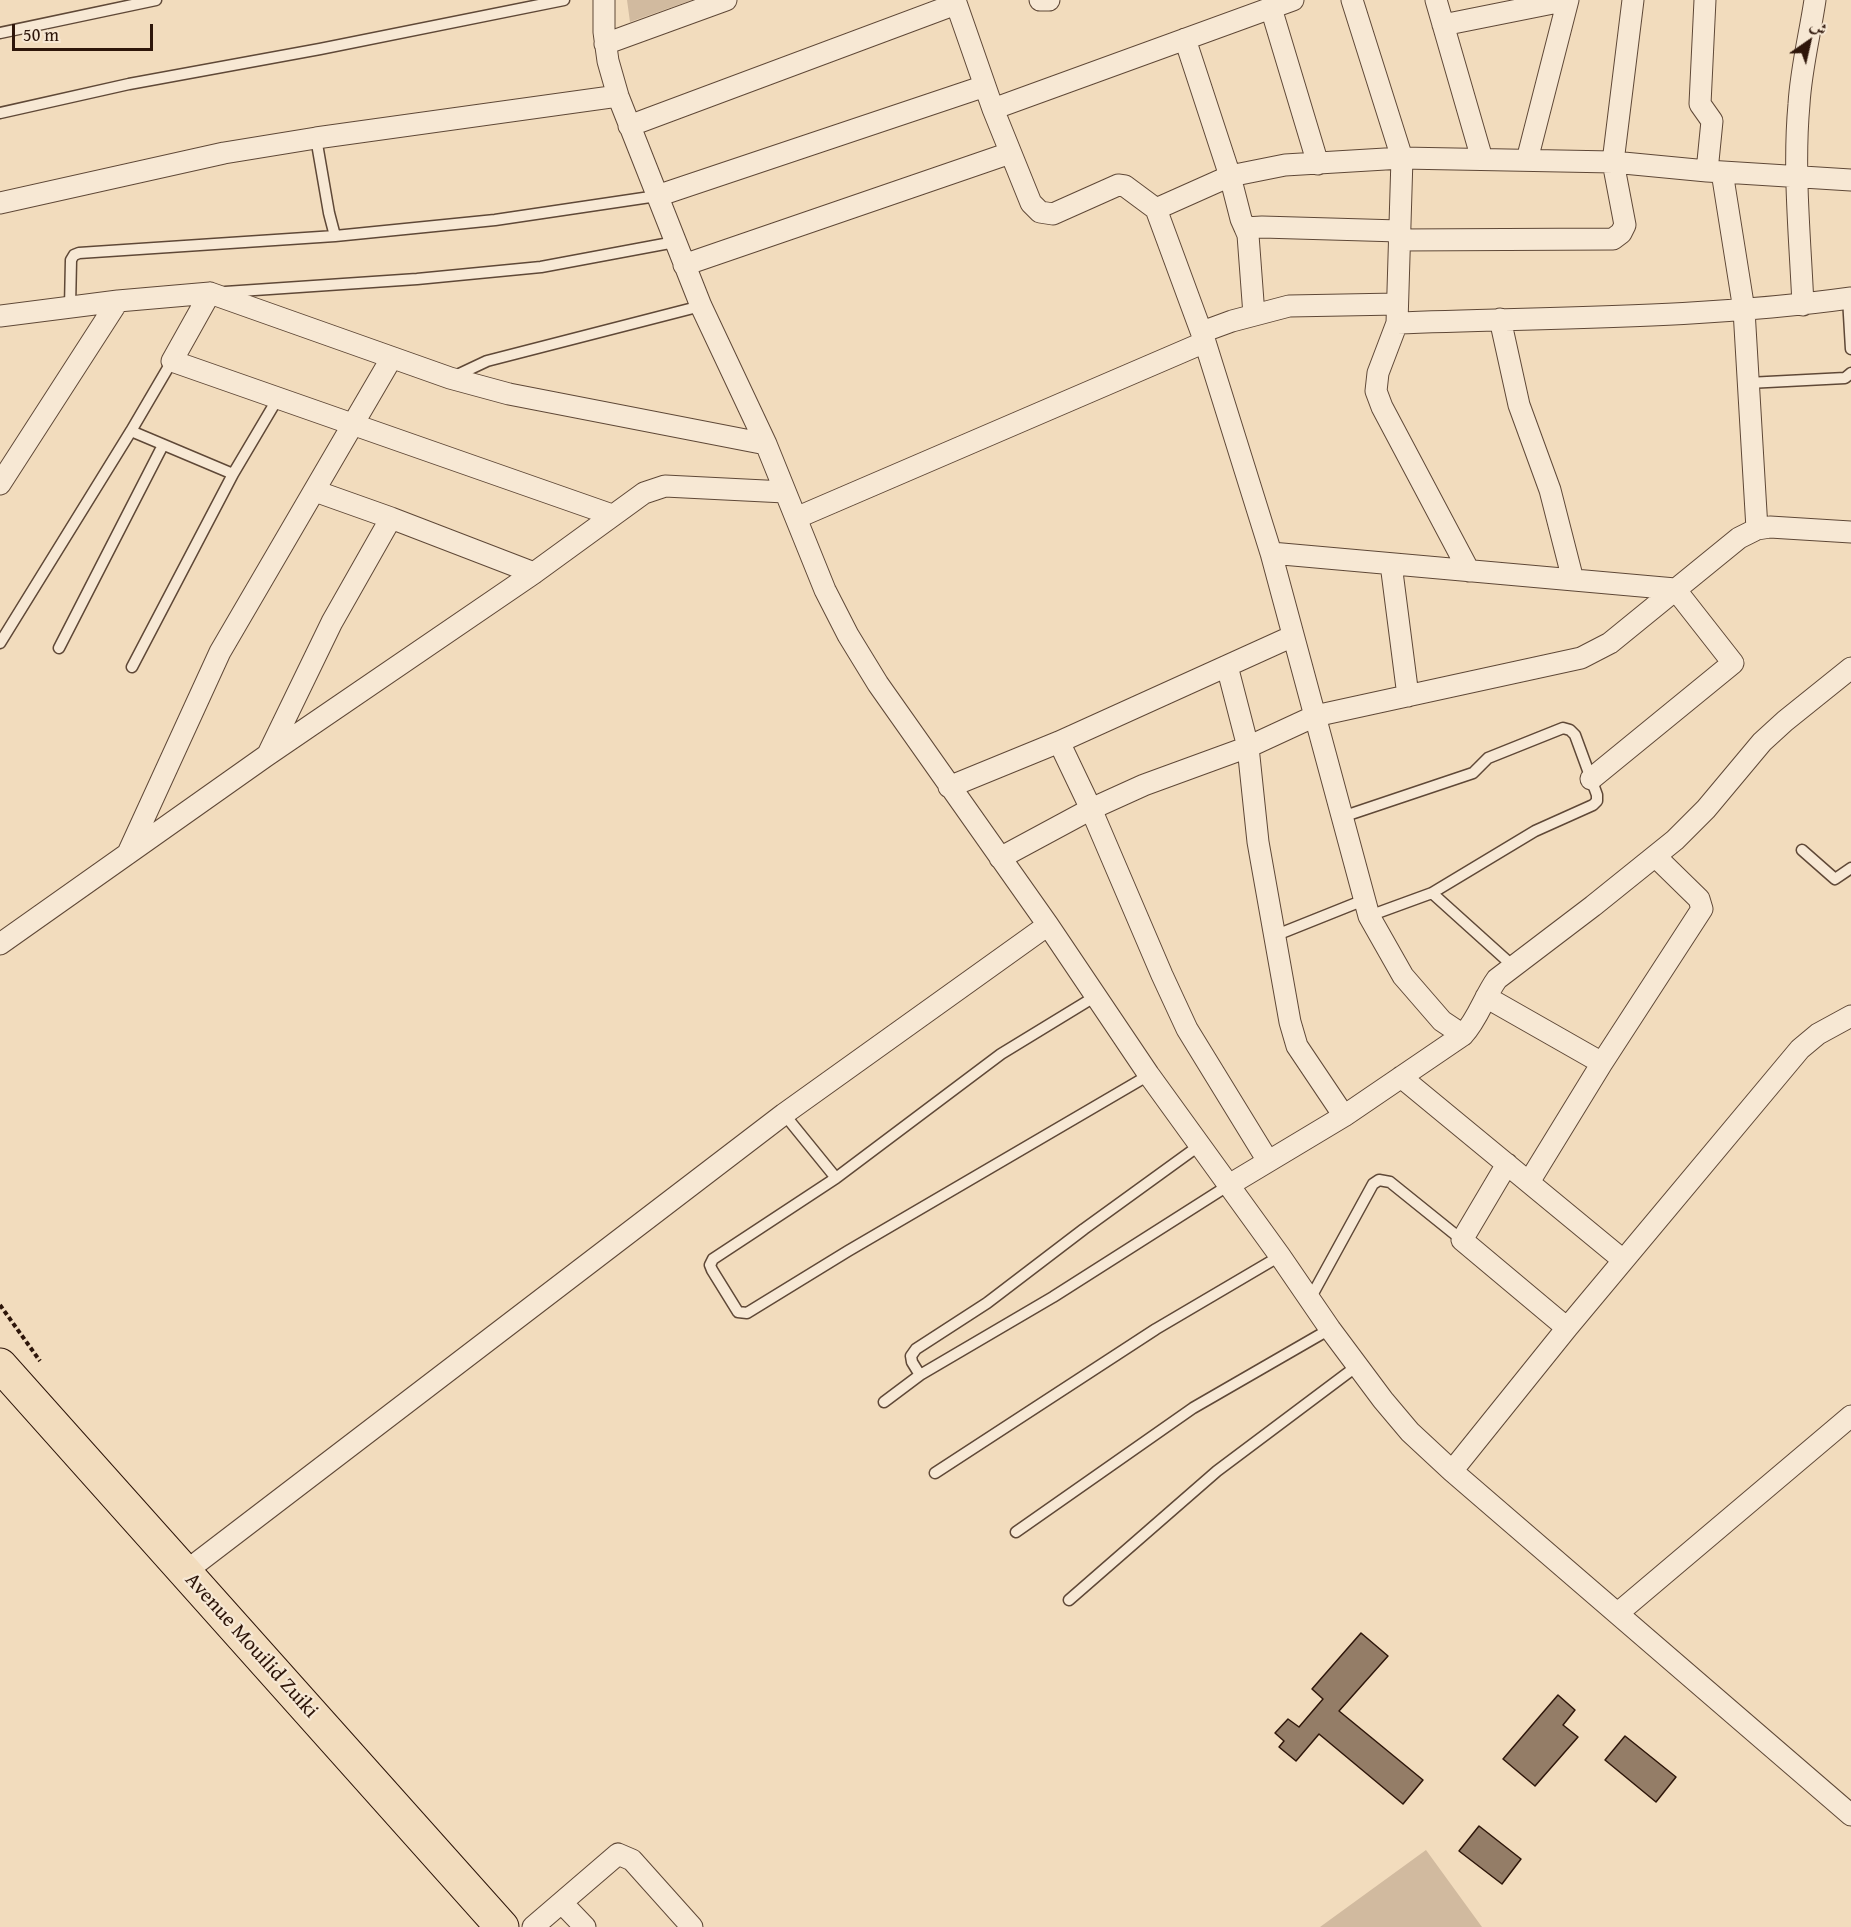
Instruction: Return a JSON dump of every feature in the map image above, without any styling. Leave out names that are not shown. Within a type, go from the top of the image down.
[{"type":"main road","name":"Avenue Mouilid Zuiki","points":[[0,1365],[502,1927]]},
{"type":"street","points":[[604,0],[603,32],[618,96],[684,265],[766,444],[825,590],[848,635],[878,684],[1048,925],[1149,1075],[1280,1256],[1329,1329],[1410,1432],[1452,1471],[1851,1815]]},
{"type":"street","points":[[605,44],[726,0]]},
{"type":"street","points":[[1040,0],[1049,0]]},
{"type":"street","points":[[993,109],[1293,0]]},
{"type":"street","points":[[1352,0],[1402,158],[1397,314],[1378,373],[1376,391],[1382,407],[1469,571]]},
{"type":"street","points":[[1436,0],[1482,159]]},
{"type":"street","points":[[1443,25],[1568,0],[1527,160]]},
{"type":"street","points":[[1245,228],[1262,226],[1399,236],[1613,239],[1621,233],[1625,225],[1613,162],[1633,0]]},
{"type":"street","points":[[1704,0],[1700,104],[1712,121],[1715,172],[1744,310],[1757,529]]},
{"type":"street","points":[[1803,305],[1797,177],[1799,100],[1815,0]]},
{"type":"street","points":[[629,126],[956,2],[993,109],[1031,203],[1040,212],[1053,214],[1118,185],[1125,186],[1156,208],[1204,337],[1271,553],[1367,908],[1403,976],[1442,1021],[1463,1035]]},
{"type":"street","points":[[1271,8],[1318,164]]},
{"type":"street","points":[[1185,39],[1248,235],[1254,315]]},
{"type":"street","points":[[657,196],[985,86]]},
{"type":"street","points":[[0,203],[180,162],[316,138],[618,96]]},
{"type":"street","points":[[684,265],[1010,153]]},
{"type":"street","points":[[1156,208],[1230,176],[1285,165],[1402,158],[1613,162],[1715,172],[1851,180]]},
{"type":"street","points":[[0,318],[118,301],[210,293],[450,378],[519,396],[766,444]]},
{"type":"street","points":[[210,293],[172,361],[612,515]]},
{"type":"street","points":[[796,518],[1254,315],[1288,306],[1500,319],[1744,310],[1850,298]]},
{"type":"street","points":[[0,484],[118,301]]},
{"type":"street","points":[[1500,319],[1519,405],[1551,490],[1574,580]]},
{"type":"street","points":[[127,854],[220,652],[391,359]]},
{"type":"street","points":[[0,944],[266,756],[534,573],[644,493],[665,486],[785,492]]},
{"type":"street","points":[[315,491],[534,573]]},
{"type":"street","points":[[266,756],[333,622],[391,518]]},
{"type":"street","points":[[1000,858],[1091,809],[1144,784],[1248,747],[1314,716],[1581,658],[1610,643],[1739,537],[1757,529],[1770,527],[1851,532]]},
{"type":"street","points":[[1271,553],[1675,589],[1733,663],[1591,779]]},
{"type":"street","points":[[1391,564],[1408,696]]},
{"type":"street","points":[[949,787],[1059,742],[1293,636]]},
{"type":"street","points":[[1227,666],[1248,747],[1258,842],[1290,1022],[1297,1046],[1344,1116]]},
{"type":"street","points":[[1229,1185],[1344,1116],[1463,1035],[1472,1026],[1497,979],[1676,840],[1706,809],[1762,742],[1851,668]]},
{"type":"street","points":[[1059,742],[1091,809],[1187,1029],[1269,1161]]},
{"type":"street","points":[[1528,1182],[1702,909],[1699,899],[1655,856]]},
{"type":"street","points":[[184,1572],[784,1114],[1048,925]]},
{"type":"street","points":[[1486,997],[1602,1063]]},
{"type":"street","points":[[1452,1471],[1623,1260],[1800,1049],[1818,1034],[1851,1016]]},
{"type":"street","points":[[1401,1077],[1623,1260]]},
{"type":"street","points":[[1507,1164],[1462,1240],[1567,1328]]},
{"type":"street","points":[[1618,1613],[1851,1416]]},
{"type":"street","points":[[534,1927],[618,1854],[632,1860],[692,1927]]},
{"type":"street","points":[[562,1903],[585,1927]]},
{"type":"lane","points":[[0,33],[156,0]]},
{"type":"lane","points":[[0,113],[129,84],[320,49],[564,0]]},
{"type":"lane","points":[[316,138],[335,236]]},
{"type":"lane","points":[[70,307],[71,260],[79,253],[335,236],[495,220],[657,196]]},
{"type":"lane","points":[[210,293],[417,279],[541,267],[675,242]]},
{"type":"lane","points":[[1850,298],[1851,349]]},
{"type":"lane","points":[[450,378],[487,361],[701,306]]},
{"type":"lane","points":[[0,643],[172,361]]},
{"type":"lane","points":[[1748,383],[1845,378],[1851,373]]},
{"type":"lane","points":[[132,667],[233,474],[278,398]]},
{"type":"lane","points":[[131,431],[233,474]]},
{"type":"lane","points":[[58,648],[163,445]]},
{"type":"lane","points":[[1274,936],[1367,908],[1432,893],[1535,831],[1593,805],[1597,795],[1575,735],[1563,728],[1488,758],[1473,773],[1342,816]]},
{"type":"lane","points":[[1802,850],[1835,879],[1851,868]]},
{"type":"lane","points":[[1432,893],[1513,966]]},
{"type":"lane","points":[[1096,996],[1001,1054],[836,1178],[713,1259],[710,1265],[712,1270],[738,1312],[747,1313],[848,1251],[1149,1075]]},
{"type":"lane","points":[[784,1114],[836,1178]]},
{"type":"lane","points":[[920,1375],[911,1356],[916,1349],[987,1303],[1084,1228],[1200,1145]]},
{"type":"lane","points":[[1309,1300],[1373,1184],[1380,1180],[1390,1182],[1462,1240]]},
{"type":"lane","points":[[884,1402],[920,1375],[1053,1297],[1229,1185]]},
{"type":"lane","points":[[935,1473],[1156,1329],[1280,1256]]},
{"type":"lane","points":[[1016,1532],[1193,1408],[1329,1329]]},
{"type":"lane","points":[[1069,1600],[1216,1471],[1357,1366]]},
{"type":"path","points":[[0,1305],[40,1361]]},
{"type":"shaded area","points":[[627,0],[692,0],[630,22]]},
{"type":"shaded area","points":[[1426,1850],[1482,1927],[1320,1927]]},
{"type":"building","points":[[1361,1633],[1388,1656],[1339,1711],[1423,1780],[1403,1804],[1319,1734],[1296,1761],[1279,1747],[1284,1741],[1275,1733],[1288,1719],[1299,1727],[1323,1699],[1312,1689]]},
{"type":"building","points":[[1558,1695],[1575,1710],[1563,1725],[1578,1737],[1535,1786],[1503,1759]]},
{"type":"building","points":[[1625,1736],[1676,1777],[1656,1802],[1605,1760]]},
{"type":"building","points":[[1479,1826],[1521,1859],[1502,1884],[1459,1851]]}]
